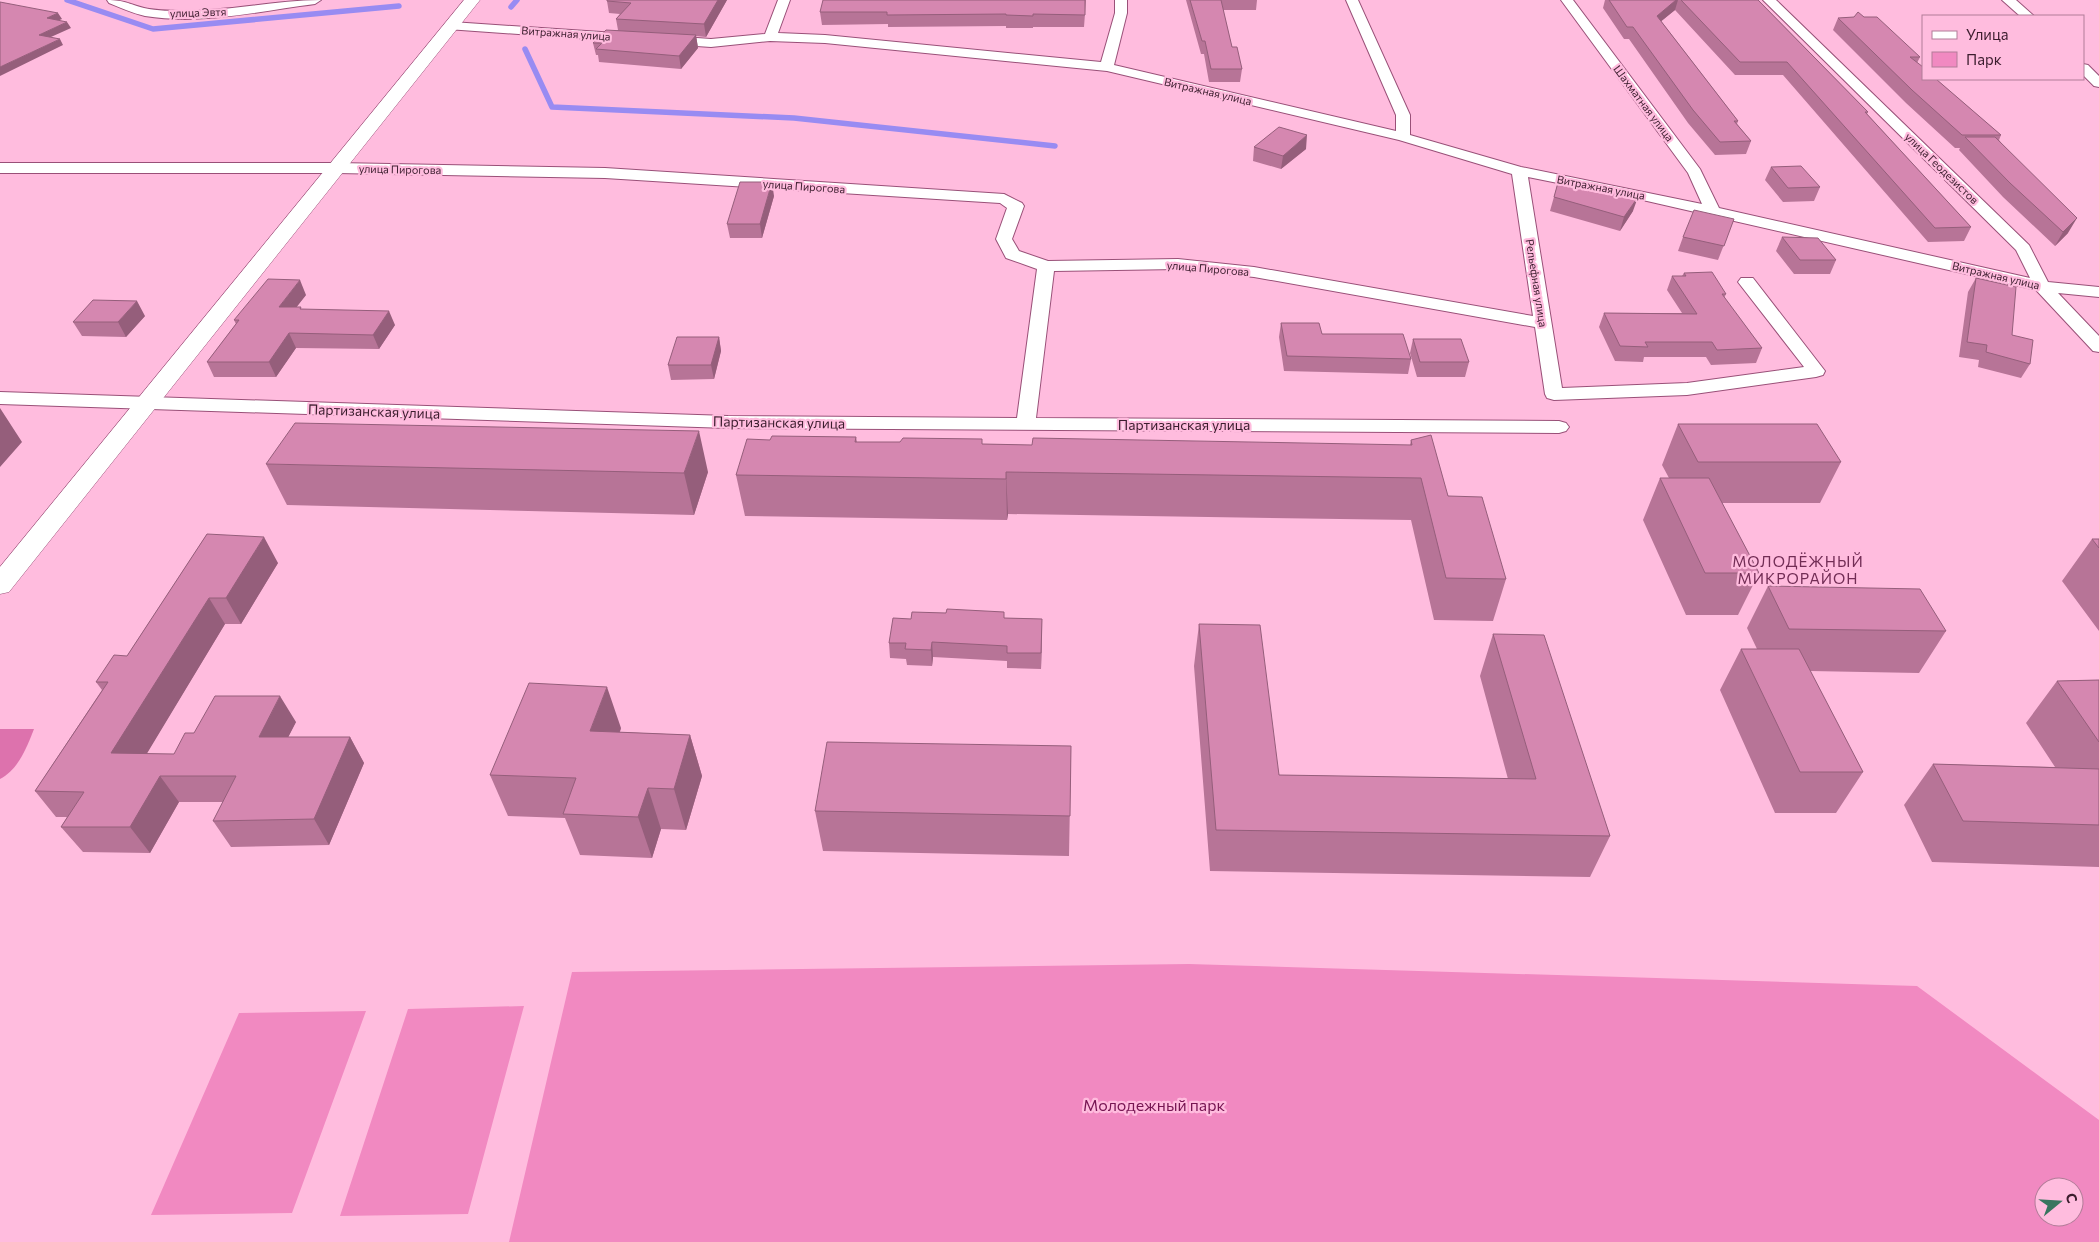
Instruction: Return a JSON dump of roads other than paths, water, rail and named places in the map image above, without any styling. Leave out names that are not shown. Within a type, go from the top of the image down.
[{"type":"main road","points":[[0,585],[472,0]]},
{"type":"street","name":"улица Эвтя","points":[[113,0],[144,12],[184,15],[315,0]]},
{"type":"street","points":[[770,37],[784,0]]},
{"type":"street","points":[[1107,67],[1121,13],[1121,0]]},
{"type":"street","points":[[1352,0],[1402,115],[1403,137]]},
{"type":"street","name":"Шахматная улица","points":[[1567,0],[1695,172],[1713,211]]},
{"type":"street","name":"улица Геодезистов","points":[[1770,0],[2023,248],[2042,286],[2099,348]]},
{"type":"street","points":[[2008,0],[2027,15]]},
{"type":"street","name":"Витражная улица","points":[[452,26],[711,43],[770,37],[825,39],[1107,67],[1403,137],[1519,171],[1713,211],[2042,286],[2099,292]]},
{"type":"street","points":[[2084,69],[2099,83]]},
{"type":"street","name":"улица Пирогова","points":[[0,168],[337,168],[605,173],[1004,199],[1016,206],[1004,239],[1012,254],[1046,266],[1178,264],[1244,271],[1543,323]]},
{"type":"street","name":"Рельефная улица","points":[[1519,171],[1554,394],[1687,389],[1816,371],[1747,282]]},
{"type":"street","points":[[1026,423],[1046,266]]},
{"type":"street","name":"Партизанская улица","points":[[0,398],[728,422],[1559,427]]},
{"type":"waterway","points":[[67,0],[153,29],[399,6]]},
{"type":"waterway","points":[[511,7],[517,0]]},
{"type":"waterway","points":[[525,49],[552,107],[794,118],[1055,146]]},
{"type":"district","name":"МОЛОДЁЖНЫЙ МИКРОРАЙОН","points":[[1798,570]]},
{"type":"park label","name":"Молодежный парк","points":[[1154,1104]]}]
